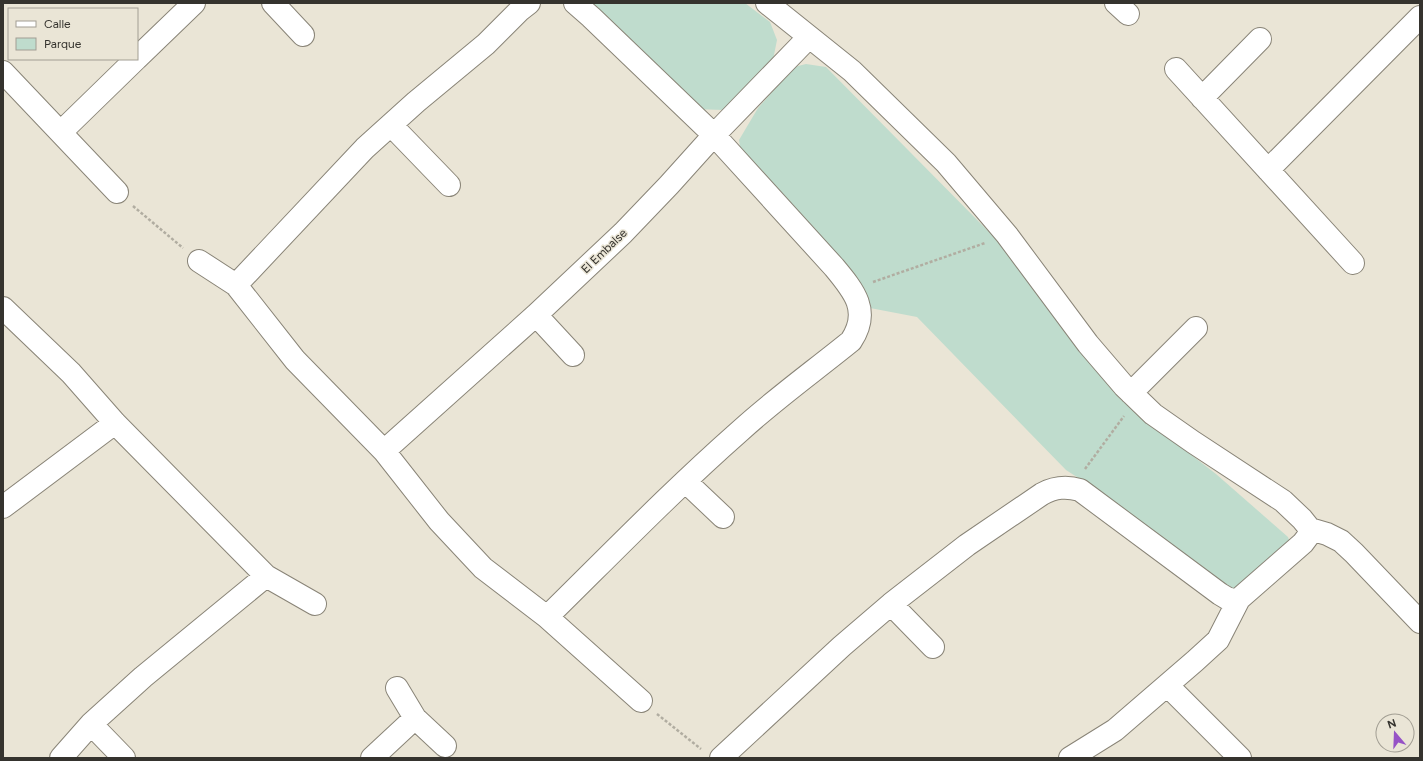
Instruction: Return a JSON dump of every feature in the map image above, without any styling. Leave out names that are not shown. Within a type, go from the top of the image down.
[{"type":"street","points":[[138,58],[194,3]]},
{"type":"street","points":[[273,3],[303,35]]},
{"type":"street","points":[[236,285],[365,148],[486,44],[529,3]]},
{"type":"street","points":[[547,617],[740,431],[770,405],[851,341],[856,333],[860,320],[859,305],[852,289],[834,267],[714,135],[597,22],[574,3]]},
{"type":"street","points":[[767,3],[852,71],[946,163],[1007,235],[1088,344],[1153,414],[1283,501],[1310,529],[1327,534],[1341,541],[1420,622]]},
{"type":"street","points":[[1268,170],[1420,17]]},
{"type":"street","name":"El Embalse","points":[[384,451],[536,315],[622,233],[809,37]]},
{"type":"street","points":[[1202,98],[1260,39]]},
{"type":"street","points":[[61,132],[136,60]]},
{"type":"street","points":[[1176,69],[1353,263]]},
{"type":"street","points":[[3,72],[117,192]]},
{"type":"street","points":[[391,125],[449,184]]},
{"type":"street","points":[[199,261],[236,285],[295,360],[384,451],[439,521],[484,568],[547,617],[641,701]]},
{"type":"street","points":[[3,308],[71,373],[115,423],[266,576],[315,604]]},
{"type":"street","points":[[536,315],[572,355]]},
{"type":"street","points":[[1134,395],[1196,328]]},
{"type":"street","points":[[3,506],[115,423]]},
{"type":"street","points":[[686,482],[723,517]]},
{"type":"street","points":[[714,756],[891,604],[967,545],[1042,494],[1052,489],[1072,487],[1080,490],[1220,594],[1230,600],[1238,599]]},
{"type":"street","points":[[1070,758],[1115,730],[1168,686],[1218,640],[1238,599],[1303,543],[1309,535],[1310,529]]},
{"type":"street","points":[[61,758],[91,724],[143,677],[266,576]]},
{"type":"street","points":[[891,604],[932,647]]},
{"type":"street","points":[[1168,686],[1240,758]]},
{"type":"street","points":[[397,688],[415,718],[445,746]]},
{"type":"street","points":[[372,758],[415,718]]},
{"type":"street","points":[[91,724],[124,758]]},
{"type":"path","points":[[117,192],[199,261]]},
{"type":"path","points":[[852,289],[1007,235]]},
{"type":"path","points":[[1072,487],[1134,395]]},
{"type":"path","points":[[641,701],[714,756]]},
{"type":"green space","points":[[587,3],[745,3],[770,22],[777,40],[773,60],[724,110],[693,109]]},
{"type":"green space","points":[[806,64],[826,67],[993,236],[1030,283],[1150,423],[1216,474],[1288,537],[1290,543],[1231,596],[1094,488],[1066,470],[917,317],[870,308],[742,159],[739,140],[758,108],[794,67]]}]
